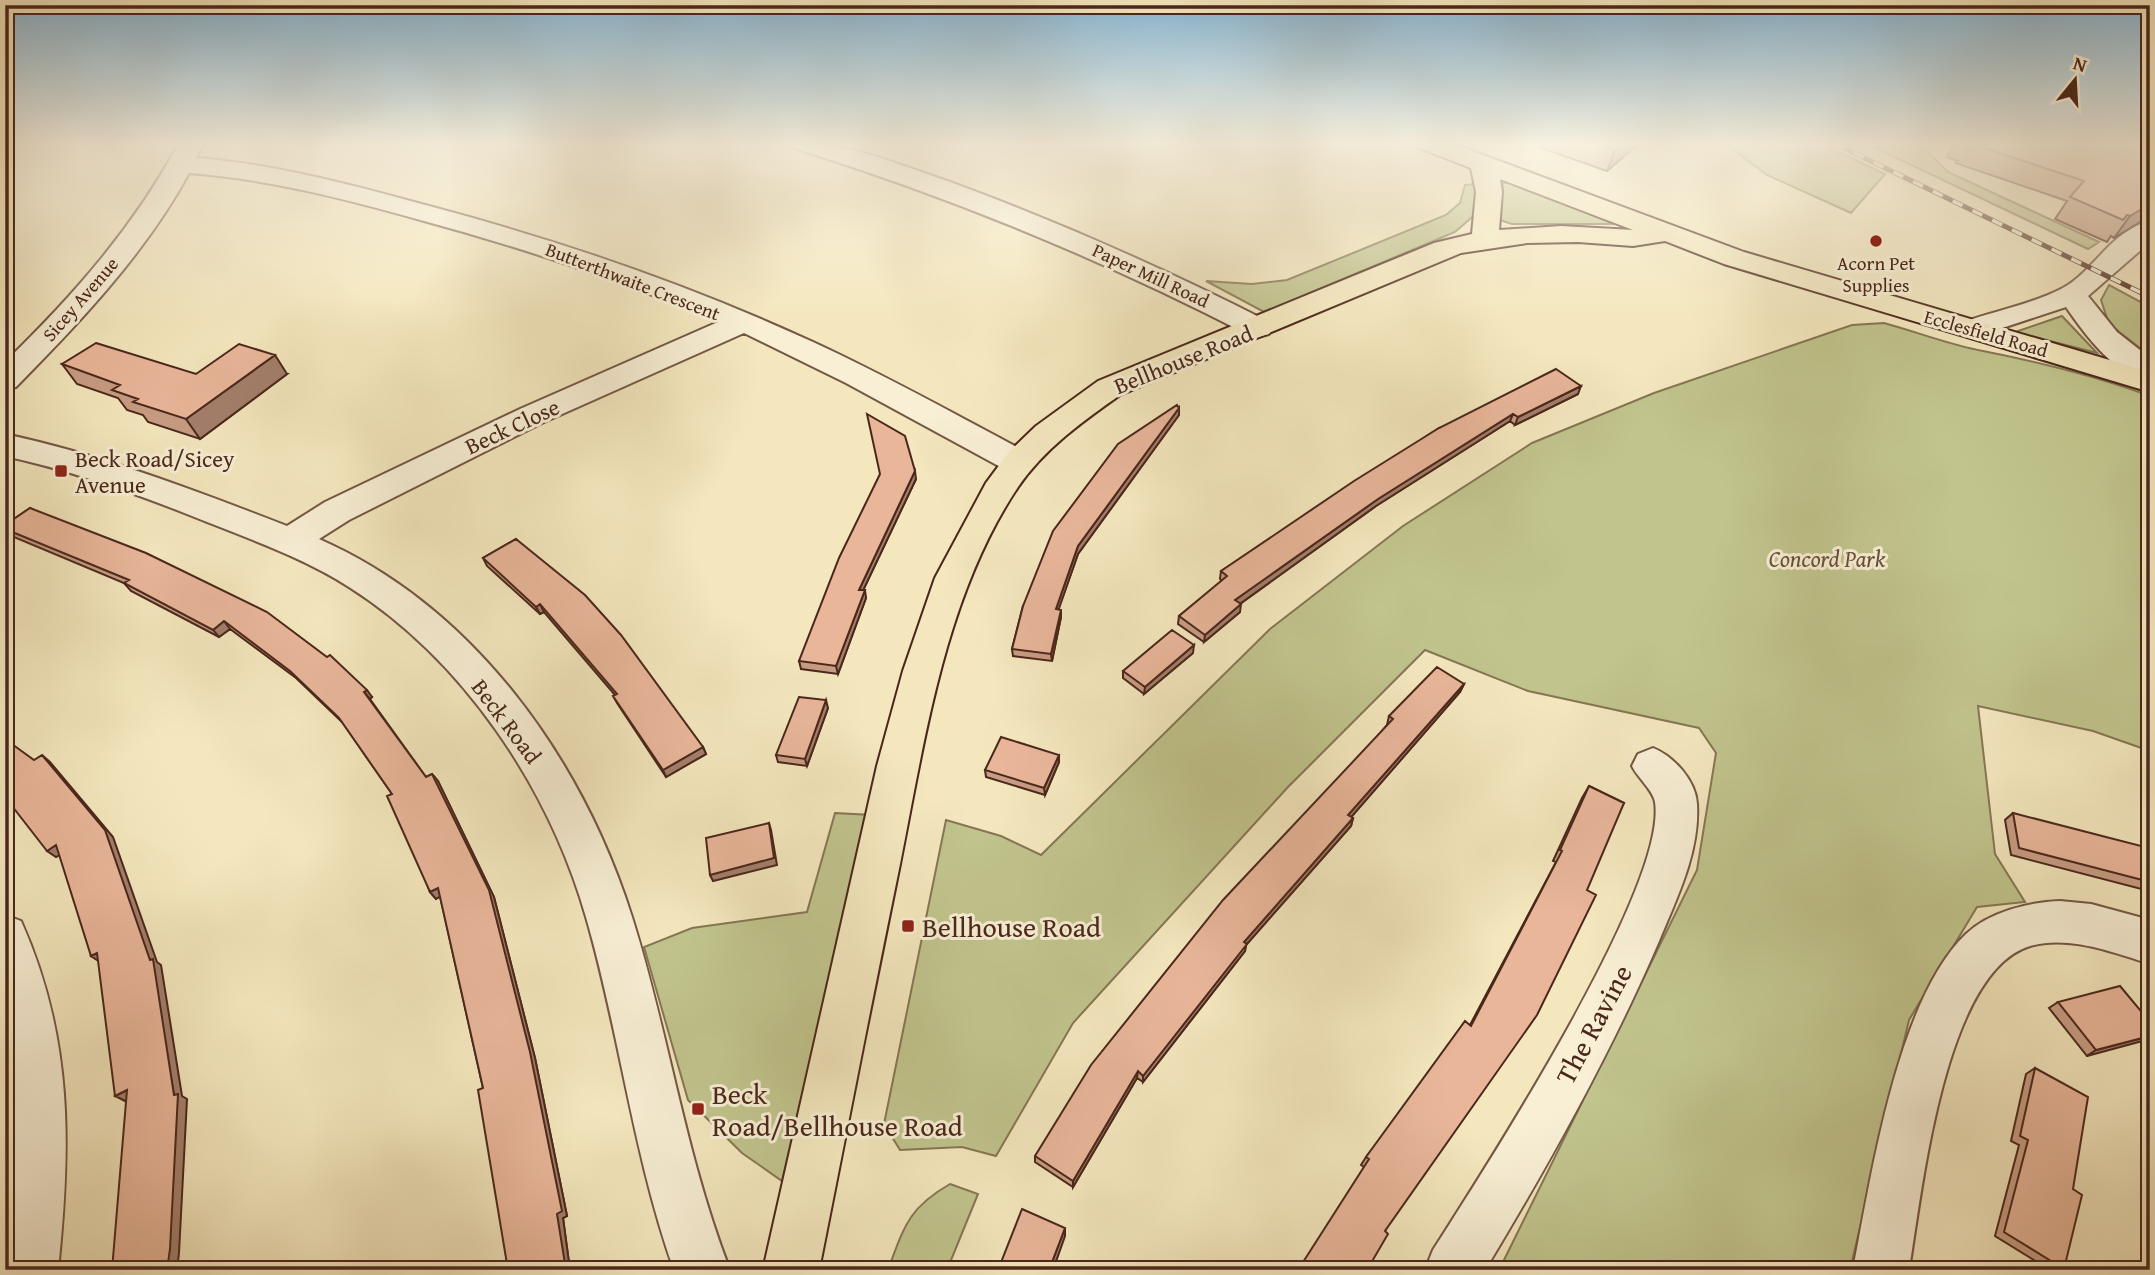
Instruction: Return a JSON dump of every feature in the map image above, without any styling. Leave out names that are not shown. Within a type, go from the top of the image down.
[{"type":"main road","points":[[1488,202],[1484,224],[1488,239]]},
{"type":"main road","name":"Ecclesfield Road","points":[[1585,202],[1664,233],[1816,284],[1975,328],[2150,382]]},
{"type":"main road","name":"Bellhouse Road","points":[[791,1270],[914,694],[947,596],[978,526],[1018,463],[1074,411],[1109,388],[1444,248],[1488,239],[1577,234],[1642,238],[1664,233]]},
{"type":"street","name":"Sicey Avenue","points":[[5,380],[93,287],[157,202]]},
{"type":"street","name":"Butterthwaite Crescent","points":[[382,202],[491,230],[614,271],[742,323],[854,375],[1018,463]]},
{"type":"street","name":"Paper Mill Road","points":[[977,202],[1085,244],[1258,328]]},
{"type":"street","points":[[1975,328],[2073,295],[2125,246],[2150,229]]},
{"type":"street","points":[[2073,295],[2095,328],[2122,355],[2150,373]]},
{"type":"street","name":"Beck Close","points":[[289,542],[337,511],[531,416],[742,323]]},
{"type":"street","name":"Beck Road","points":[[5,445],[87,464],[289,542],[377,587],[421,621],[477,678],[533,750],[578,832],[609,916],[682,1221],[702,1270]]},
{"type":"street","name":"The Ravine","points":[[1454,1270],[1559,1089],[1630,955],[1660,882],[1675,834],[1676,803],[1668,785],[1653,766]]},
{"type":"street","points":[[1881,1270],[1913,1106],[1937,1024],[1961,976],[1982,950],[2028,925],[2048,922],[2080,924],[2150,942]]},
{"type":"street","points":[[5,936],[17,962],[36,1037],[40,1114],[38,1205],[30,1270]]},
{"type":"green space","points":[[1477,202],[1478,212],[1455,232],[1264,312],[1206,281],[1252,284],[1287,280],[1446,215],[1460,203]]},
{"type":"green space","points":[[1501,202],[1561,202],[1614,224],[1512,224],[1500,220]]},
{"type":"green space","points":[[1828,202],[1860,202],[1851,213]]},
{"type":"green space","points":[[1990,202],[2014,202],[2099,242],[2088,249]]},
{"type":"green space","points":[[2109,285],[2150,307],[2150,356],[2109,324],[2101,300]]},
{"type":"green space","points":[[2062,316],[2097,353],[2015,332]]},
{"type":"green space","name":"Concord Park","points":[[1884,323],[1958,345],[2088,376],[2150,396],[2150,751],[2093,731],[1978,706],[1995,854],[2025,902],[1977,907],[1909,1020],[1850,1270],[1499,1270],[1697,870],[1716,753],[1699,728],[1528,691],[1425,650],[1288,787],[1073,1023],[996,1156],[962,1147],[900,1150],[884,1124],[946,820],[1001,836],[1041,855],[1270,629],[1403,526],[1532,443],[1654,393],[1852,325]]},
{"type":"green space","points":[[835,813],[872,815],[782,1181],[742,1153],[688,1100],[644,947],[692,928],[807,912]]},
{"type":"green space","points":[[950,1184],[978,1194],[947,1270],[888,1270],[904,1230],[916,1210]]},
{"type":"building","points":[[2083,202],[2150,202],[2123,220]]},
{"type":"building","points":[[96,343],[196,374],[239,344],[275,355],[186,419],[133,402],[138,399],[112,390],[120,385],[62,364]]},
{"type":"building","points":[[1556,369],[1581,386],[1518,417],[1513,414],[1378,499],[1235,600],[1241,604],[1205,635],[1179,616],[1227,576],[1221,571],[1354,481],[1439,428]]},
{"type":"building","points":[[1177,405],[1179,408],[1078,546],[1056,609],[1061,610],[1051,654],[1012,649],[1023,606],[1053,531],[1118,444]]},
{"type":"building","points":[[867,414],[905,436],[915,471],[859,590],[865,590],[836,666],[799,661],[839,558],[880,474]]},
{"type":"building","points":[[30,508],[146,553],[267,612],[327,657],[330,655],[367,690],[364,692],[426,777],[432,774],[489,890],[530,1052],[562,1211],[557,1214],[566,1270],[508,1270],[478,1090],[483,1088],[438,888],[430,892],[387,796],[392,794],[339,718],[290,671],[224,621],[213,630],[124,583],[129,580],[5,529],[5,525]]},
{"type":"building","points":[[516,539],[585,595],[621,635],[703,747],[663,770],[613,696],[617,694],[540,604],[536,607],[483,558]]},
{"type":"building","points":[[1172,630],[1194,645],[1145,687],[1123,671]]},
{"type":"building","points":[[1437,667],[1464,684],[1348,815],[1353,818],[1244,942],[1247,944],[1143,1076],[1138,1071],[1073,1181],[1035,1156],[1091,1065],[1223,900],[1393,719],[1389,716]]},
{"type":"building","points":[[799,697],[826,700],[805,759],[776,755]]},
{"type":"building","points":[[1001,737],[1059,755],[1044,788],[985,770]]},
{"type":"building","points":[[5,739],[34,760],[42,755],[105,830],[150,960],[153,959],[174,1095],[178,1094],[167,1270],[112,1270],[127,1090],[115,1096],[97,953],[91,956],[56,845],[47,851],[5,797]]},
{"type":"building","points":[[1589,786],[1624,803],[1587,890],[1596,895],[1537,1015],[1385,1231],[1388,1234],[1367,1270],[1298,1270],[1369,1159],[1366,1157],[1465,1021],[1471,1026],[1562,851],[1560,850]]},
{"type":"building","points":[[2013,813],[2145,847],[2150,865],[2150,882],[2019,848]]},
{"type":"building","points":[[769,823],[774,858],[710,875],[706,838]]},
{"type":"building","points":[[2120,986],[2150,1022],[2150,1036],[2096,1050],[2058,1002]]},
{"type":"building","points":[[2035,1068],[2088,1097],[2073,1189],[2082,1195],[2064,1269],[2004,1232],[2028,1140],[2020,1136]]},
{"type":"building","points":[[1022,1209],[1065,1228],[1049,1270],[998,1270]]},
{"type":"railway","points":[[1956,202],[2150,297]]},
{"type":"place","name":"Acorn Pet Supplies","points":[[1876,241]]},
{"type":"place","name":"Beck Road/Sicey Avenue","points":[[61,471]]},
{"type":"place","name":"Bellhouse Road","points":[[908,926]]},
{"type":"place","name":"Beck Road/Bellhouse Road","points":[[698,1109]]}]
